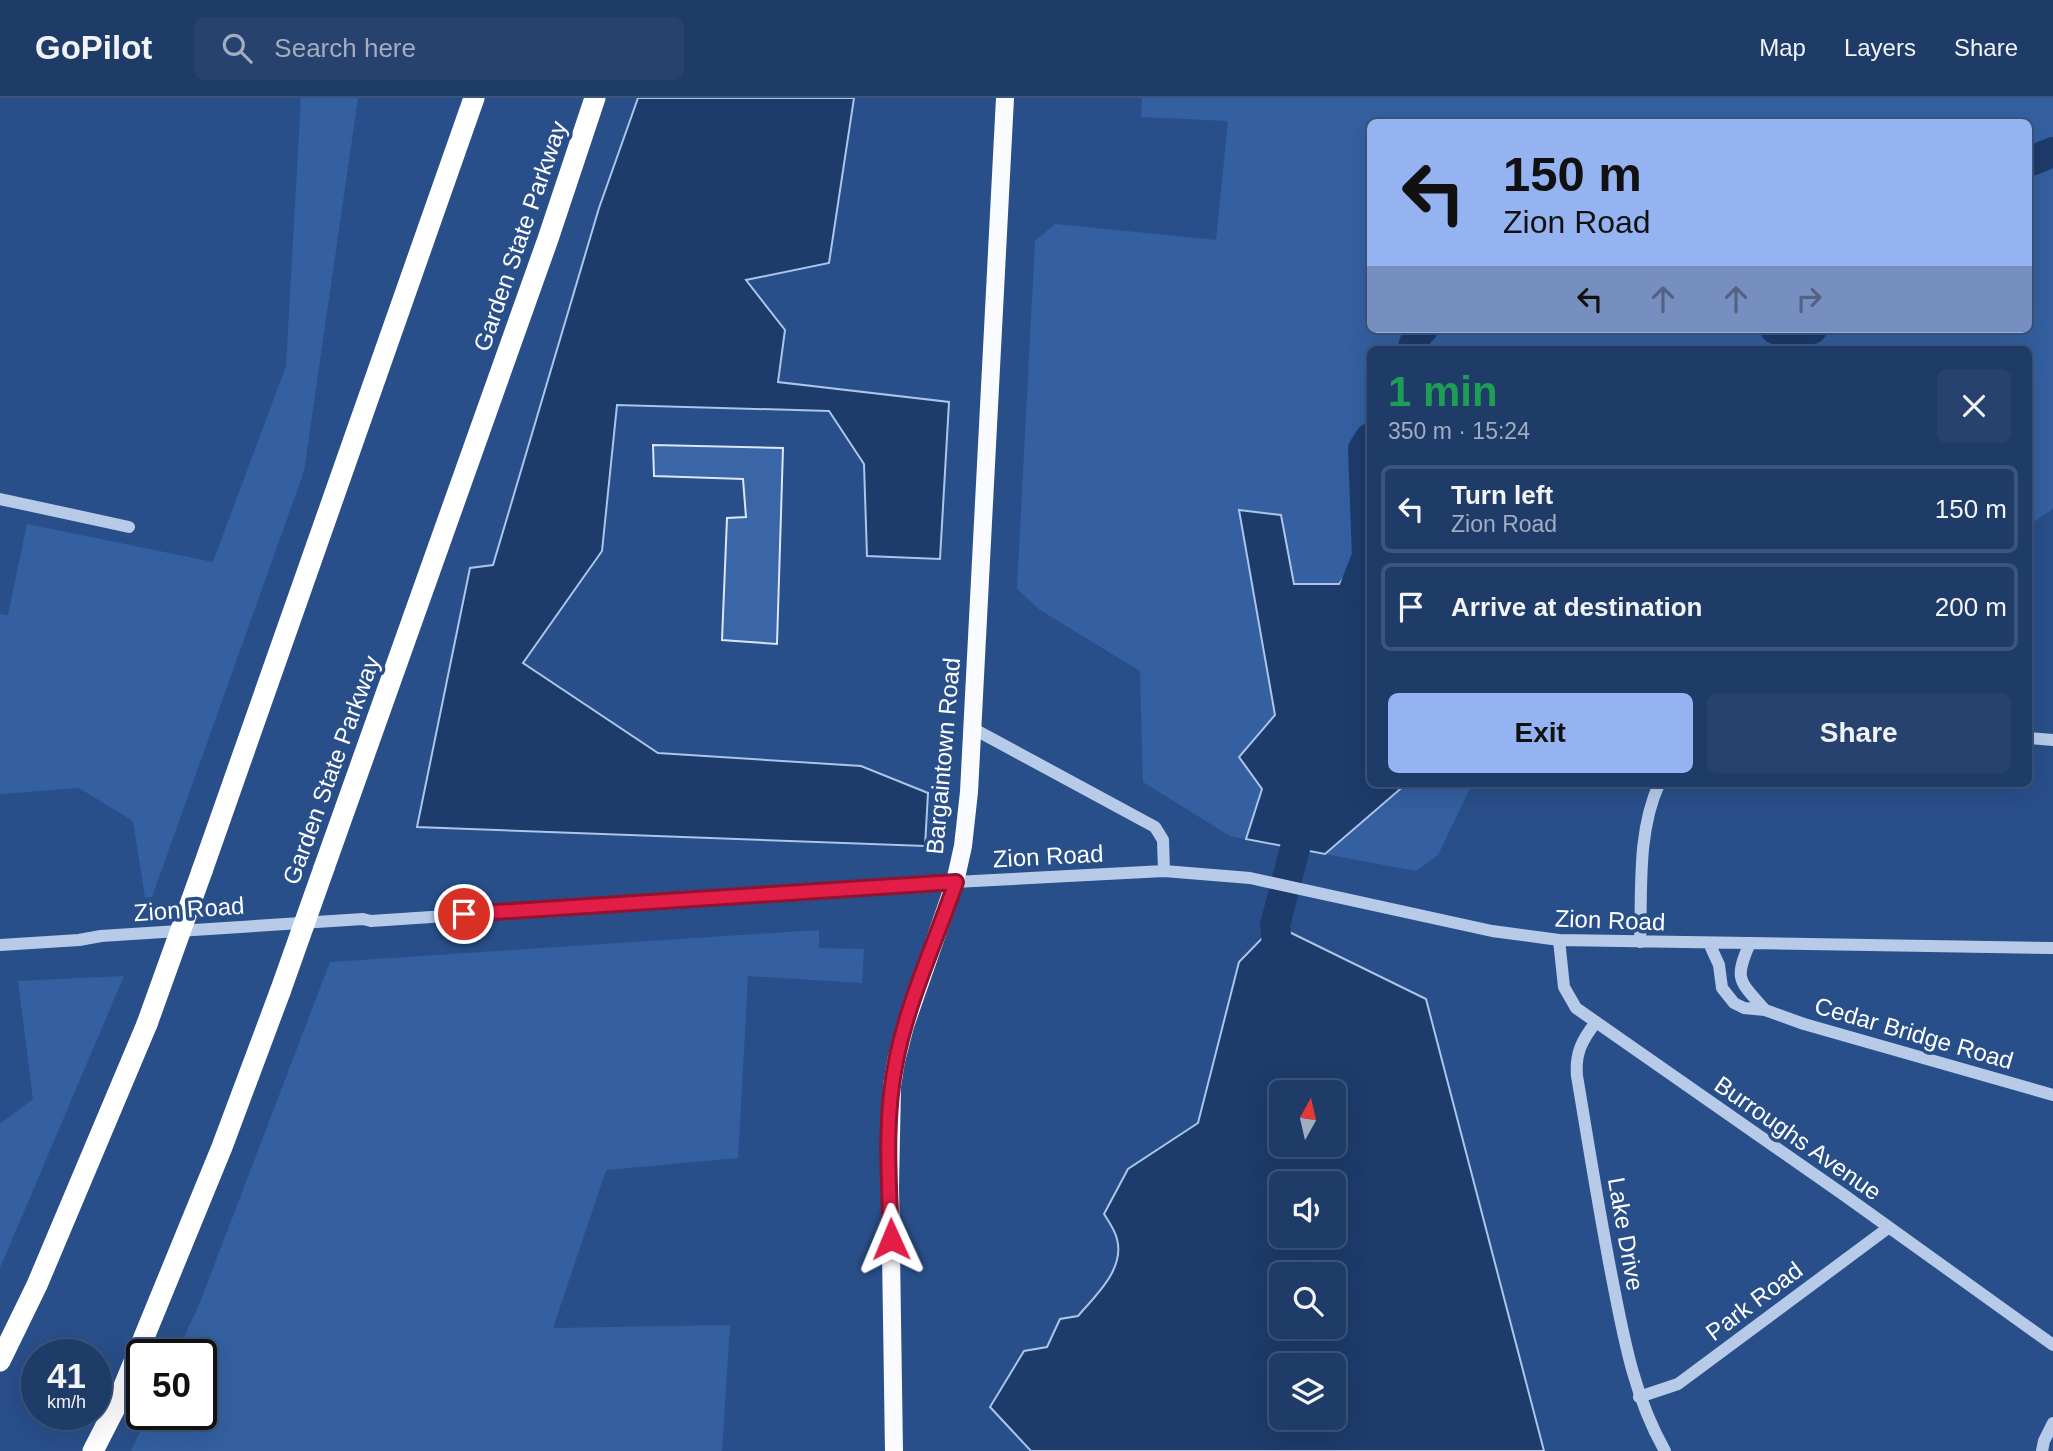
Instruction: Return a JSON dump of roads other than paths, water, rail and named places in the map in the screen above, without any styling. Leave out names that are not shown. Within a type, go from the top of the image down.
[{"type":"highway","points":[[0,1361],[37,1285],[147,1024],[474,98]]},
{"type":"highway","name":"Garden State Parkway","points":[[93,1451],[115,1408],[222,1147],[280,992],[548,239],[594,98]]},
{"type":"main road","name":"Bargaintown Road","points":[[894,1451],[890,1186],[892,1086],[908,1016],[956,882],[967,818],[1005,98]]},
{"type":"street","points":[[0,499],[129,527]]},
{"type":"street","points":[[972,728],[1155,827],[1163,840],[1164,871]]},
{"type":"street","points":[[2032,738],[2053,740]]},
{"type":"street","points":[[1640,942],[1644,830],[1650,803],[1658,787]]},
{"type":"street","name":"Zion Road","points":[[0,945],[363,919],[371,921],[956,882],[1164,871],[1224,874],[1269,881],[1492,931],[1559,940],[2053,948]]},
{"type":"street","name":"Burroughs Avenue","points":[[1559,940],[1561,972],[1566,992],[1576,1008],[2053,1345]]},
{"type":"street","name":"Cedar Bridge Road","points":[[1709,943],[1719,965],[1722,988],[1726,996],[1744,1009],[1765,1010],[1804,1024],[2053,1095]]},
{"type":"street","points":[[1750,943],[1741,964],[1740,978],[1745,989],[1765,1010]]},
{"type":"street","name":"Lake Drive","points":[[1596,1022],[1579,1049],[1576,1059],[1577,1076],[1626,1348],[1649,1424],[1665,1451]]},
{"type":"street","name":"Park Road","points":[[1639,1397],[1678,1384],[1888,1227]]},
{"type":"street","points":[[2042,1451],[2053,1423]]},
{"type":"waterway","points":[[2032,160],[2053,152]]},
{"type":"waterway","points":[[1413,346],[1419,333]]},
{"type":"waterway","points":[[1784,333],[1796,333]]},
{"type":"waterway","points":[[1367,443],[1363,449],[1367,556]]},
{"type":"waterway","points":[[1355,587],[1367,556]]},
{"type":"waterway","points":[[1279,965],[1275,925],[1298,837],[1319,817]]}]
